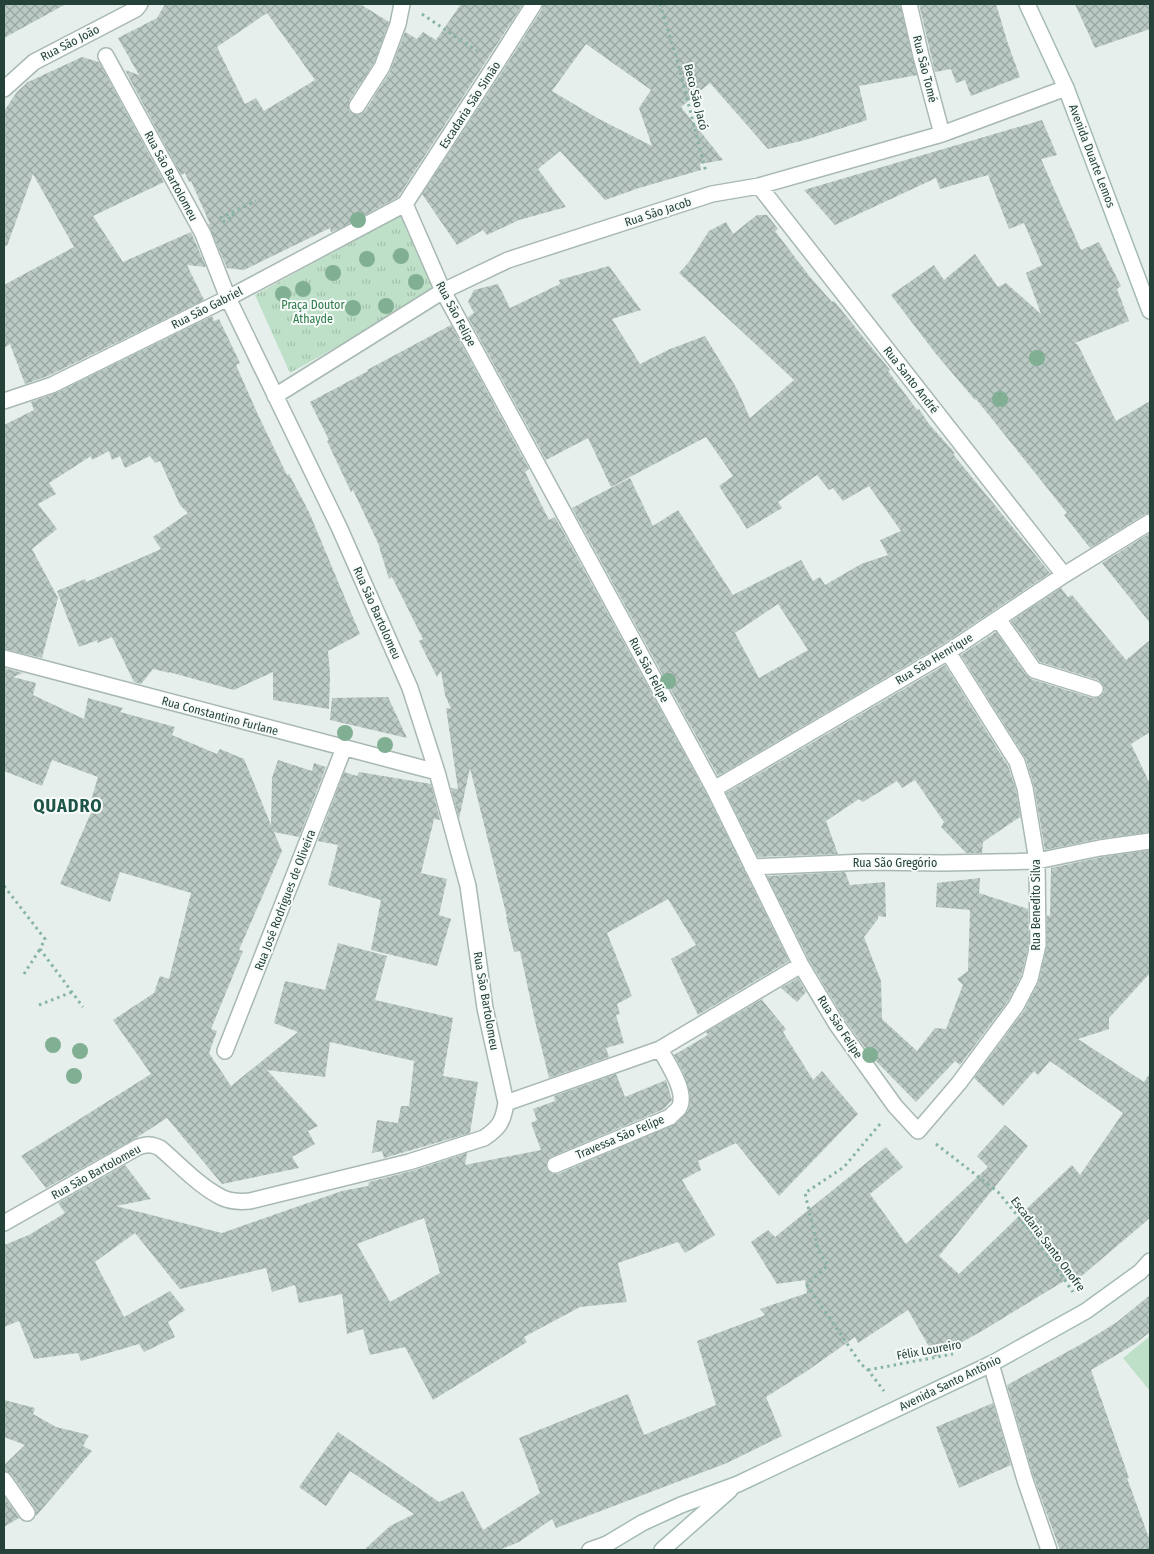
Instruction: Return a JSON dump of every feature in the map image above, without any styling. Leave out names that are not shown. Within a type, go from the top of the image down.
[{"type":"street","name":"Rua São João","points":[[4,89],[34,62],[128,13],[140,4]]},
{"type":"street","name":"Escadaria São Simão","points":[[405,204],[534,4]]},
{"type":"street","name":"Rua São Tomé","points":[[909,4],[942,134]]},
{"type":"street","name":"Avenida Duarte Lemos","points":[[1027,4],[1066,88],[1150,312]]},
{"type":"street","points":[[356,106],[382,67],[398,24],[409,6]]},
{"type":"street","name":"Rua São Bartolomeu","points":[[4,1224],[145,1144],[153,1144],[160,1148],[206,1188],[222,1198],[236,1202],[250,1202],[409,1162],[477,1140],[494,1131],[503,1119],[506,1103],[485,1008],[468,886],[437,772],[410,688],[339,527],[228,298],[203,234],[106,56]]},
{"type":"street","name":"Rua São Jacob","points":[[275,396],[443,291],[508,260],[712,194],[759,186],[942,134],[1066,88]]},
{"type":"street","name":"Rua Santo André","points":[[759,186],[1064,575]]},
{"type":"street","name":"Rua São Felipe","points":[[405,204],[443,291],[714,789],[801,965],[836,1025],[895,1106],[914,1128]]},
{"type":"street","name":"Rua São Gabriel","points":[[4,400],[52,385],[228,298],[405,204]]},
{"type":"street","name":"Rua São Henrique","points":[[714,789],[948,652],[1064,575],[1150,522]]},
{"type":"street","points":[[998,619],[1034,670],[1095,689]]},
{"type":"street","name":"Rua Benedito Silva","points":[[914,1128],[959,1083],[1016,1006],[1030,979],[1038,945],[1037,861],[1025,788],[1017,762],[948,652]]},
{"type":"street","name":"Rua Constantino Furlane","points":[[4,658],[437,772]]},
{"type":"street","name":"Rua José Rodrigues de Oliveira","points":[[225,1052],[344,748]]},
{"type":"street","name":"Rua São Gregório","points":[[752,867],[866,862],[1037,861],[1100,848],[1150,841]]},
{"type":"street","points":[[506,1103],[660,1049],[801,965]]},
{"type":"street","name":"Travessa São Felipe","points":[[555,1165],[670,1116],[678,1109],[682,1100],[680,1087],[660,1049]]},
{"type":"street","name":"Avenida Santo Antônio","points":[[590,1550],[604,1547],[642,1523],[681,1505],[738,1484],[990,1364],[1086,1311],[1140,1272],[1150,1262]]},
{"type":"street","points":[[990,1364],[1025,1480],[1049,1550]]},
{"type":"street","points":[[4,1480],[27,1513]]},
{"type":"street","name":"Avenida Santo Antônio","points":[[662,1550],[738,1484]]},
{"type":"path","name":"Beco São Jacó","points":[[660,4],[677,60],[712,194]]},
{"type":"path","points":[[409,6],[496,64]]},
{"type":"path","points":[[199,228],[256,201]]},
{"type":"path","points":[[4,886],[45,939],[24,974]]},
{"type":"path","points":[[40,949],[83,1007]]},
{"type":"path","points":[[39,1005],[72,992]]},
{"type":"path","points":[[889,1397],[861,1364],[807,1285],[828,1265],[818,1250],[806,1193],[844,1167],[895,1106]]},
{"type":"path","name":"Escadaria Santo Onofre","points":[[914,1128],[998,1192],[1020,1219],[1086,1311]]},
{"type":"path","name":"Félix Loureiro","points":[[868,1370],[967,1352],[990,1364]]},
{"type":"green space","name":"Praça Doutor Athayde","points":[[402,214],[435,292],[290,373],[255,295]]},
{"type":"green space","points":[[1150,1336],[1150,1391],[1123,1358]]},
{"type":"building","points":[[4,4],[66,4],[4,38]]},
{"type":"building","points":[[165,4],[360,4],[389,22],[374,63],[349,101],[349,111],[357,115],[365,111],[390,72],[405,32],[417,39],[423,32],[436,40],[461,4],[523,4],[398,197],[339,229],[331,232],[330,228],[244,270],[227,268],[191,181],[189,182],[185,173],[181,175],[125,70],[139,75],[118,38],[157,18]],"holes":[[[267,13],[315,80],[264,111],[256,98],[245,104],[217,47]]]},
{"type":"building","points":[[543,4],[900,4],[917,75],[859,86],[867,120],[805,140],[768,149],[710,83],[681,107],[723,160],[700,164],[701,170],[605,200],[560,151],[538,169],[566,207],[519,220],[487,235],[483,230],[457,245],[422,194],[542,9]],"holes":[[[586,44],[651,90],[639,108],[652,146],[599,119],[552,91]]]},
{"type":"building","points":[[919,4],[996,4],[1020,77],[971,96],[965,80],[956,83],[951,69],[935,72]]},
{"type":"building","points":[[1075,4],[1150,4],[1150,29],[1095,48]]},
{"type":"building","points":[[82,57],[99,62],[164,182],[93,216],[123,262],[191,232],[206,267],[187,265],[204,300],[48,376],[25,384],[10,344],[4,348],[4,285],[74,247],[33,174],[7,246],[4,245],[4,111],[17,92],[28,82]]},
{"type":"building","points":[[1042,120],[1057,155],[1041,159],[1081,250],[1099,242],[1121,286],[1117,289],[1129,321],[1075,343],[1078,345],[1116,421],[1150,401],[1150,513],[1145,514],[1090,548],[1064,515],[1067,513],[976,399],[936,354],[891,295],[934,265],[944,280],[975,254],[998,287],[1006,283],[1041,314],[1026,273],[1042,265],[1024,223],[1009,229],[988,175],[940,189],[936,178],[835,225],[804,190]]},
{"type":"building","points":[[757,215],[767,215],[778,229],[775,231],[810,277],[832,302],[834,301],[890,370],[888,371],[917,410],[919,409],[929,424],[955,453],[953,454],[1050,573],[943,644],[718,776],[572,508],[630,478],[653,526],[678,510],[733,595],[801,560],[813,581],[820,577],[825,585],[861,564],[888,555],[880,540],[901,531],[869,486],[843,501],[833,488],[829,490],[817,475],[778,502],[782,508],[747,529],[719,486],[733,476],[706,437],[611,487],[588,438],[546,460],[468,317],[474,313],[468,302],[474,290],[498,284],[510,308],[560,284],[559,280],[609,266],[641,310],[612,319],[640,364],[670,349],[705,336],[737,389],[750,418],[794,380],[679,273],[689,262],[709,231],[726,222],[733,234]],"holes":[[[778,604],[808,650],[759,678],[735,633]]]},
{"type":"building","points":[[212,316],[214,321],[219,319],[240,363],[236,365],[259,417],[287,475],[289,474],[309,512],[360,634],[328,651],[330,675],[329,709],[273,700],[273,672],[234,690],[153,669],[141,684],[134,682],[112,637],[79,647],[57,591],[85,579],[86,582],[161,549],[153,537],[188,513],[180,505],[160,461],[155,463],[150,456],[125,468],[120,456],[112,460],[109,451],[92,460],[91,456],[49,483],[56,494],[38,504],[57,529],[32,549],[58,598],[42,658],[4,649],[4,425],[34,410],[31,402],[56,393]]},
{"type":"building","points":[[451,325],[529,469],[525,472],[549,520],[555,517],[706,793],[789,961],[698,1015],[671,959],[696,945],[668,899],[607,933],[632,996],[617,1004],[620,1014],[616,1015],[624,1043],[606,1048],[609,1057],[549,1078],[520,951],[514,952],[470,768],[459,819],[451,788],[458,789],[446,708],[451,709],[445,695],[441,671],[437,677],[419,641],[423,639],[392,577],[389,579],[378,543],[353,490],[351,492],[327,441],[329,440],[310,402]]},
{"type":"building","points":[[1150,533],[1150,623],[1102,563]]},
{"type":"building","points":[[1061,588],[1068,597],[1072,595],[1126,660],[1150,640],[1150,732],[1131,744],[1150,784],[1150,832],[1098,839],[1045,850],[1034,786],[1026,759],[961,655],[996,632],[1026,675],[1031,679],[1092,698],[1101,696],[1104,692],[1104,687],[1098,680],[1040,662],[1011,621]]},
{"type":"building","points":[[945,665],[1008,766],[1016,790],[1021,819],[1020,817],[983,842],[982,853],[966,853],[941,827],[944,822],[915,780],[902,788],[897,781],[863,802],[859,799],[826,821],[838,854],[758,857],[726,793]]},
{"type":"building","points":[[4,668],[23,673],[13,677],[36,683],[33,695],[84,719],[88,698],[123,708],[120,712],[175,727],[172,735],[217,754],[220,749],[244,759],[271,825],[272,778],[278,760],[312,771],[314,763],[326,767],[299,837],[274,832],[282,851],[239,950],[243,951],[211,1029],[217,1031],[209,1053],[231,1086],[298,1032],[274,1023],[285,981],[325,990],[338,943],[387,956],[375,1000],[453,1018],[443,1076],[478,1082],[470,1133],[384,1158],[382,1151],[372,1153],[377,1120],[398,1123],[401,1106],[409,1106],[414,1061],[330,1042],[325,1077],[267,1070],[318,1126],[308,1131],[315,1144],[292,1157],[299,1168],[222,1184],[167,1118],[136,1138],[46,1188],[21,1156],[151,1074],[113,1020],[154,993],[160,976],[169,979],[191,893],[120,872],[110,902],[60,884],[93,808],[89,807],[98,777],[52,760],[42,786],[4,771]]},
{"type":"building","points":[[388,697],[407,738],[330,720],[332,698]]},
{"type":"building","points":[[344,772],[357,776],[359,772],[431,784],[440,820],[434,819],[421,873],[447,879],[439,915],[451,919],[437,966],[371,950],[381,900],[328,885],[338,845],[318,841]]},
{"type":"building","points":[[1150,850],[1150,973],[1109,1018],[1109,1029],[1078,1039],[1144,1082],[1150,1073],[1150,1218],[1078,1279],[1074,1275],[935,1357],[908,1310],[858,1343],[855,1337],[766,1397],[782,1436],[727,1463],[556,1528],[552,1519],[519,1542],[499,1550],[364,1550],[390,1526],[414,1514],[350,1471],[326,1506],[299,1487],[338,1432],[439,1502],[463,1491],[483,1530],[540,1493],[519,1438],[628,1394],[644,1435],[716,1405],[697,1341],[765,1315],[760,1309],[807,1293],[805,1280],[777,1284],[751,1242],[768,1230],[775,1237],[886,1147],[903,1167],[870,1194],[906,1244],[988,1167],[977,1156],[1005,1125],[1028,1146],[939,1256],[959,1274],[1072,1165],[1080,1175],[1123,1113],[1050,1061],[1038,1075],[1034,1071],[1003,1106],[974,1078],[1024,1011],[1039,981],[1047,945],[1047,915],[1050,916],[1051,868],[1102,857]]},
{"type":"building","points":[[845,872],[850,885],[885,882],[886,917],[878,916],[878,919],[864,937],[881,981],[882,1019],[917,1051],[935,1028],[946,1029],[963,985],[957,979],[968,971],[970,910],[936,907],[937,883],[980,878],[979,893],[1028,909],[1029,944],[1021,976],[1008,1001],[960,1065],[955,1061],[916,1102],[872,1057],[845,1020],[809,960],[767,876]]},
{"type":"building","points":[[798,978],[806,992],[797,1002],[781,988]]},
{"type":"building","points":[[764,998],[762,1000],[786,1029],[783,1032],[813,1080],[822,1071],[858,1114],[779,1196],[736,1143],[698,1161],[701,1170],[682,1180],[715,1235],[685,1253],[678,1242],[618,1263],[627,1302],[580,1307],[524,1337],[527,1342],[433,1400],[405,1347],[370,1355],[363,1329],[347,1334],[342,1294],[299,1303],[295,1285],[272,1292],[266,1268],[180,1289],[135,1233],[95,1262],[124,1317],[170,1291],[185,1310],[168,1322],[175,1337],[144,1352],[139,1344],[81,1361],[78,1353],[34,1359],[19,1321],[4,1327],[4,1245],[29,1235],[65,1213],[58,1203],[125,1165],[151,1199],[116,1206],[222,1233],[342,1191],[368,1186],[369,1182],[412,1171],[467,1153],[465,1165],[541,1150],[531,1123],[537,1120],[533,1109],[555,1101],[554,1096],[616,1074],[625,1097],[666,1080],[672,1100],[664,1109],[551,1157],[546,1163],[547,1169],[553,1174],[558,1174],[677,1123],[688,1111],[690,1094],[684,1074],[674,1055],[708,1035],[706,1032]],"holes":[[[424,1218],[440,1273],[390,1302],[357,1244]]]},
{"type":"building","points":[[1150,1295],[1150,1332],[1135,1344],[1091,1370],[1150,1541],[1150,1550],[1060,1550],[1033,1475],[1007,1385],[1117,1322]]},
{"type":"building","points":[[4,1400],[35,1408],[33,1414],[56,1427],[89,1435],[83,1446],[92,1451],[36,1516],[35,1508],[12,1475],[4,1471],[4,1465],[25,1445],[4,1437]]},
{"type":"building","points":[[993,1403],[1011,1465],[959,1488],[936,1427]]},
{"type":"building","points":[[4,1496],[19,1518],[4,1527]]},
{"type":"district","name":"QUADRO","points":[[68,806]]}]
